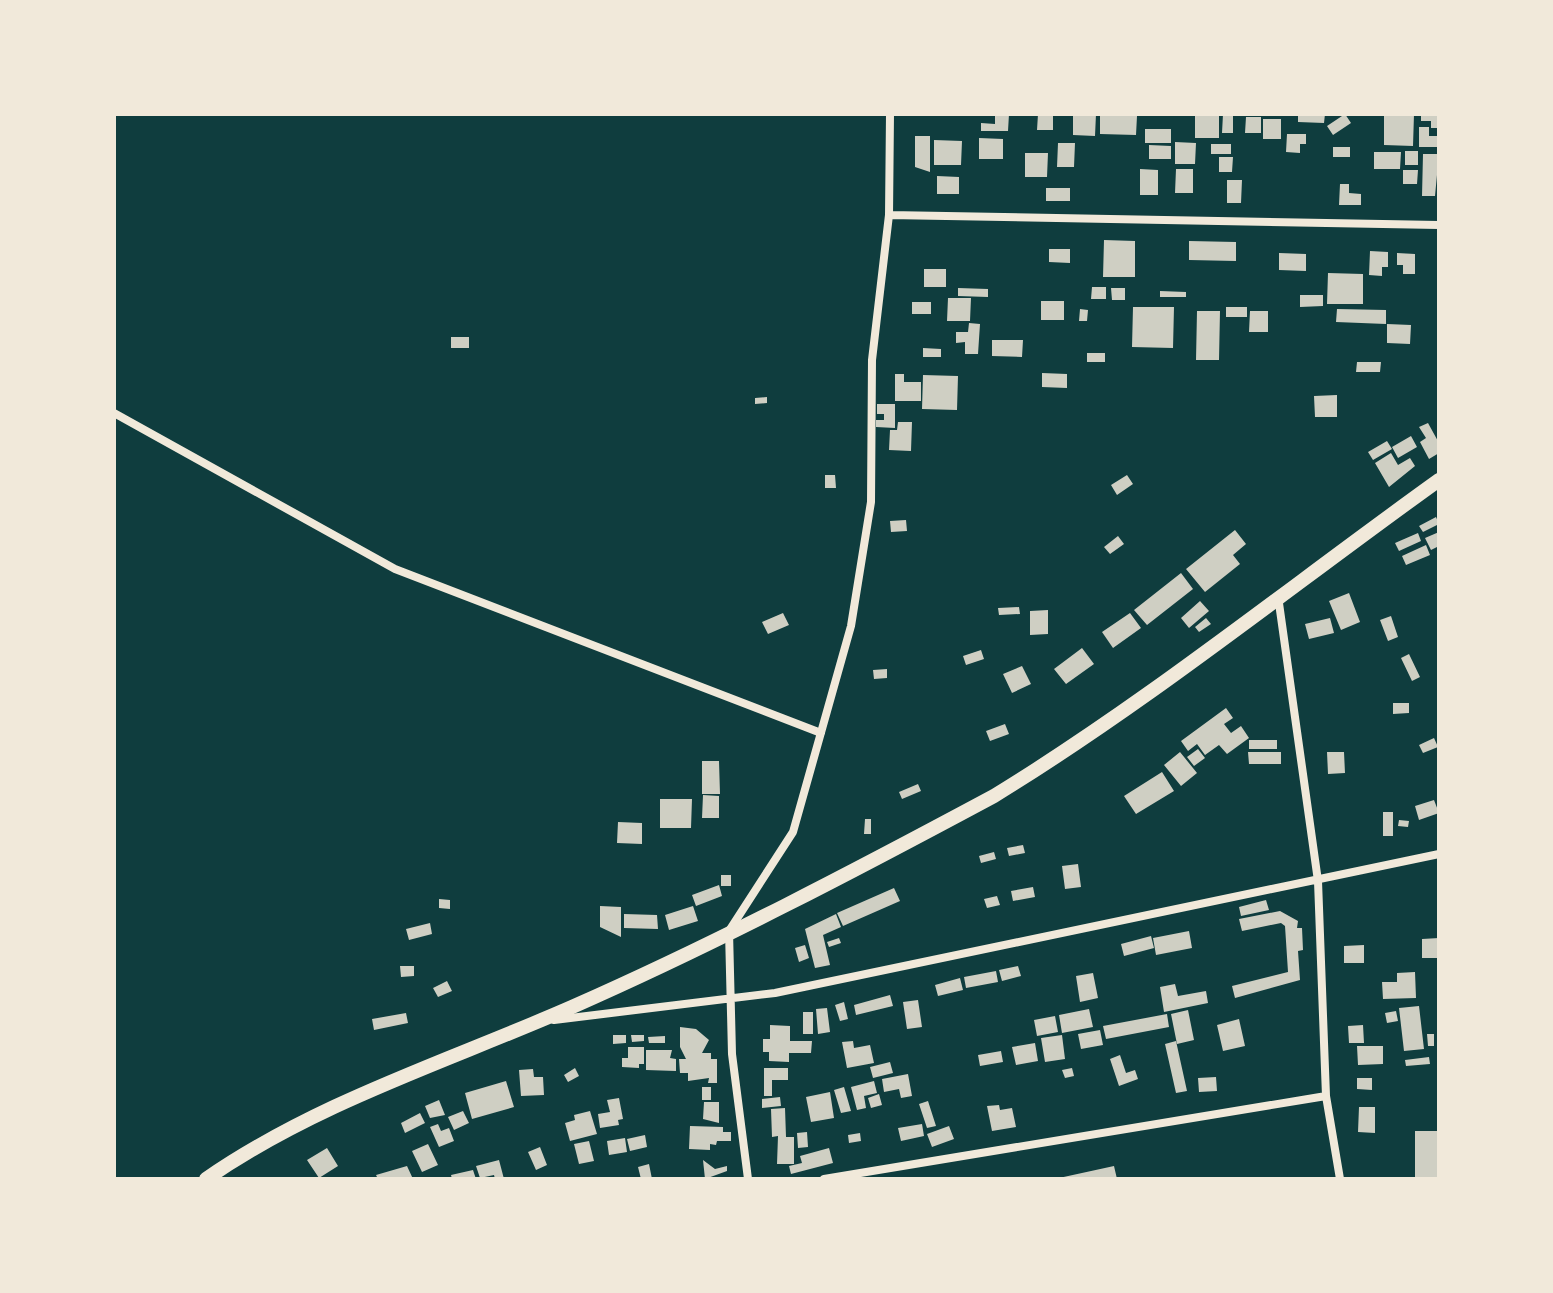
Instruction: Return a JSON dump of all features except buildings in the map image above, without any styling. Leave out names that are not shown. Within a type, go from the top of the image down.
[{"type":"main road","points":[[206,1179],[259,1144],[329,1110],[628,982],[994,796],[1212,647],[1278,595],[1439,480]]},
{"type":"street","points":[[748,1179],[732,1054],[729,931],[793,832],[851,626],[871,502],[872,360],[889,215],[890,114]]},
{"type":"street","points":[[889,215],[1439,225]]},
{"type":"street","points":[[114,413],[395,569],[821,733]]},
{"type":"street","points":[[1278,595],[1318,881],[1326,1096],[1340,1179]]},
{"type":"street","points":[[537,1022],[775,993],[1439,854]]},
{"type":"street","points":[[824,1179],[1326,1096]]}]
